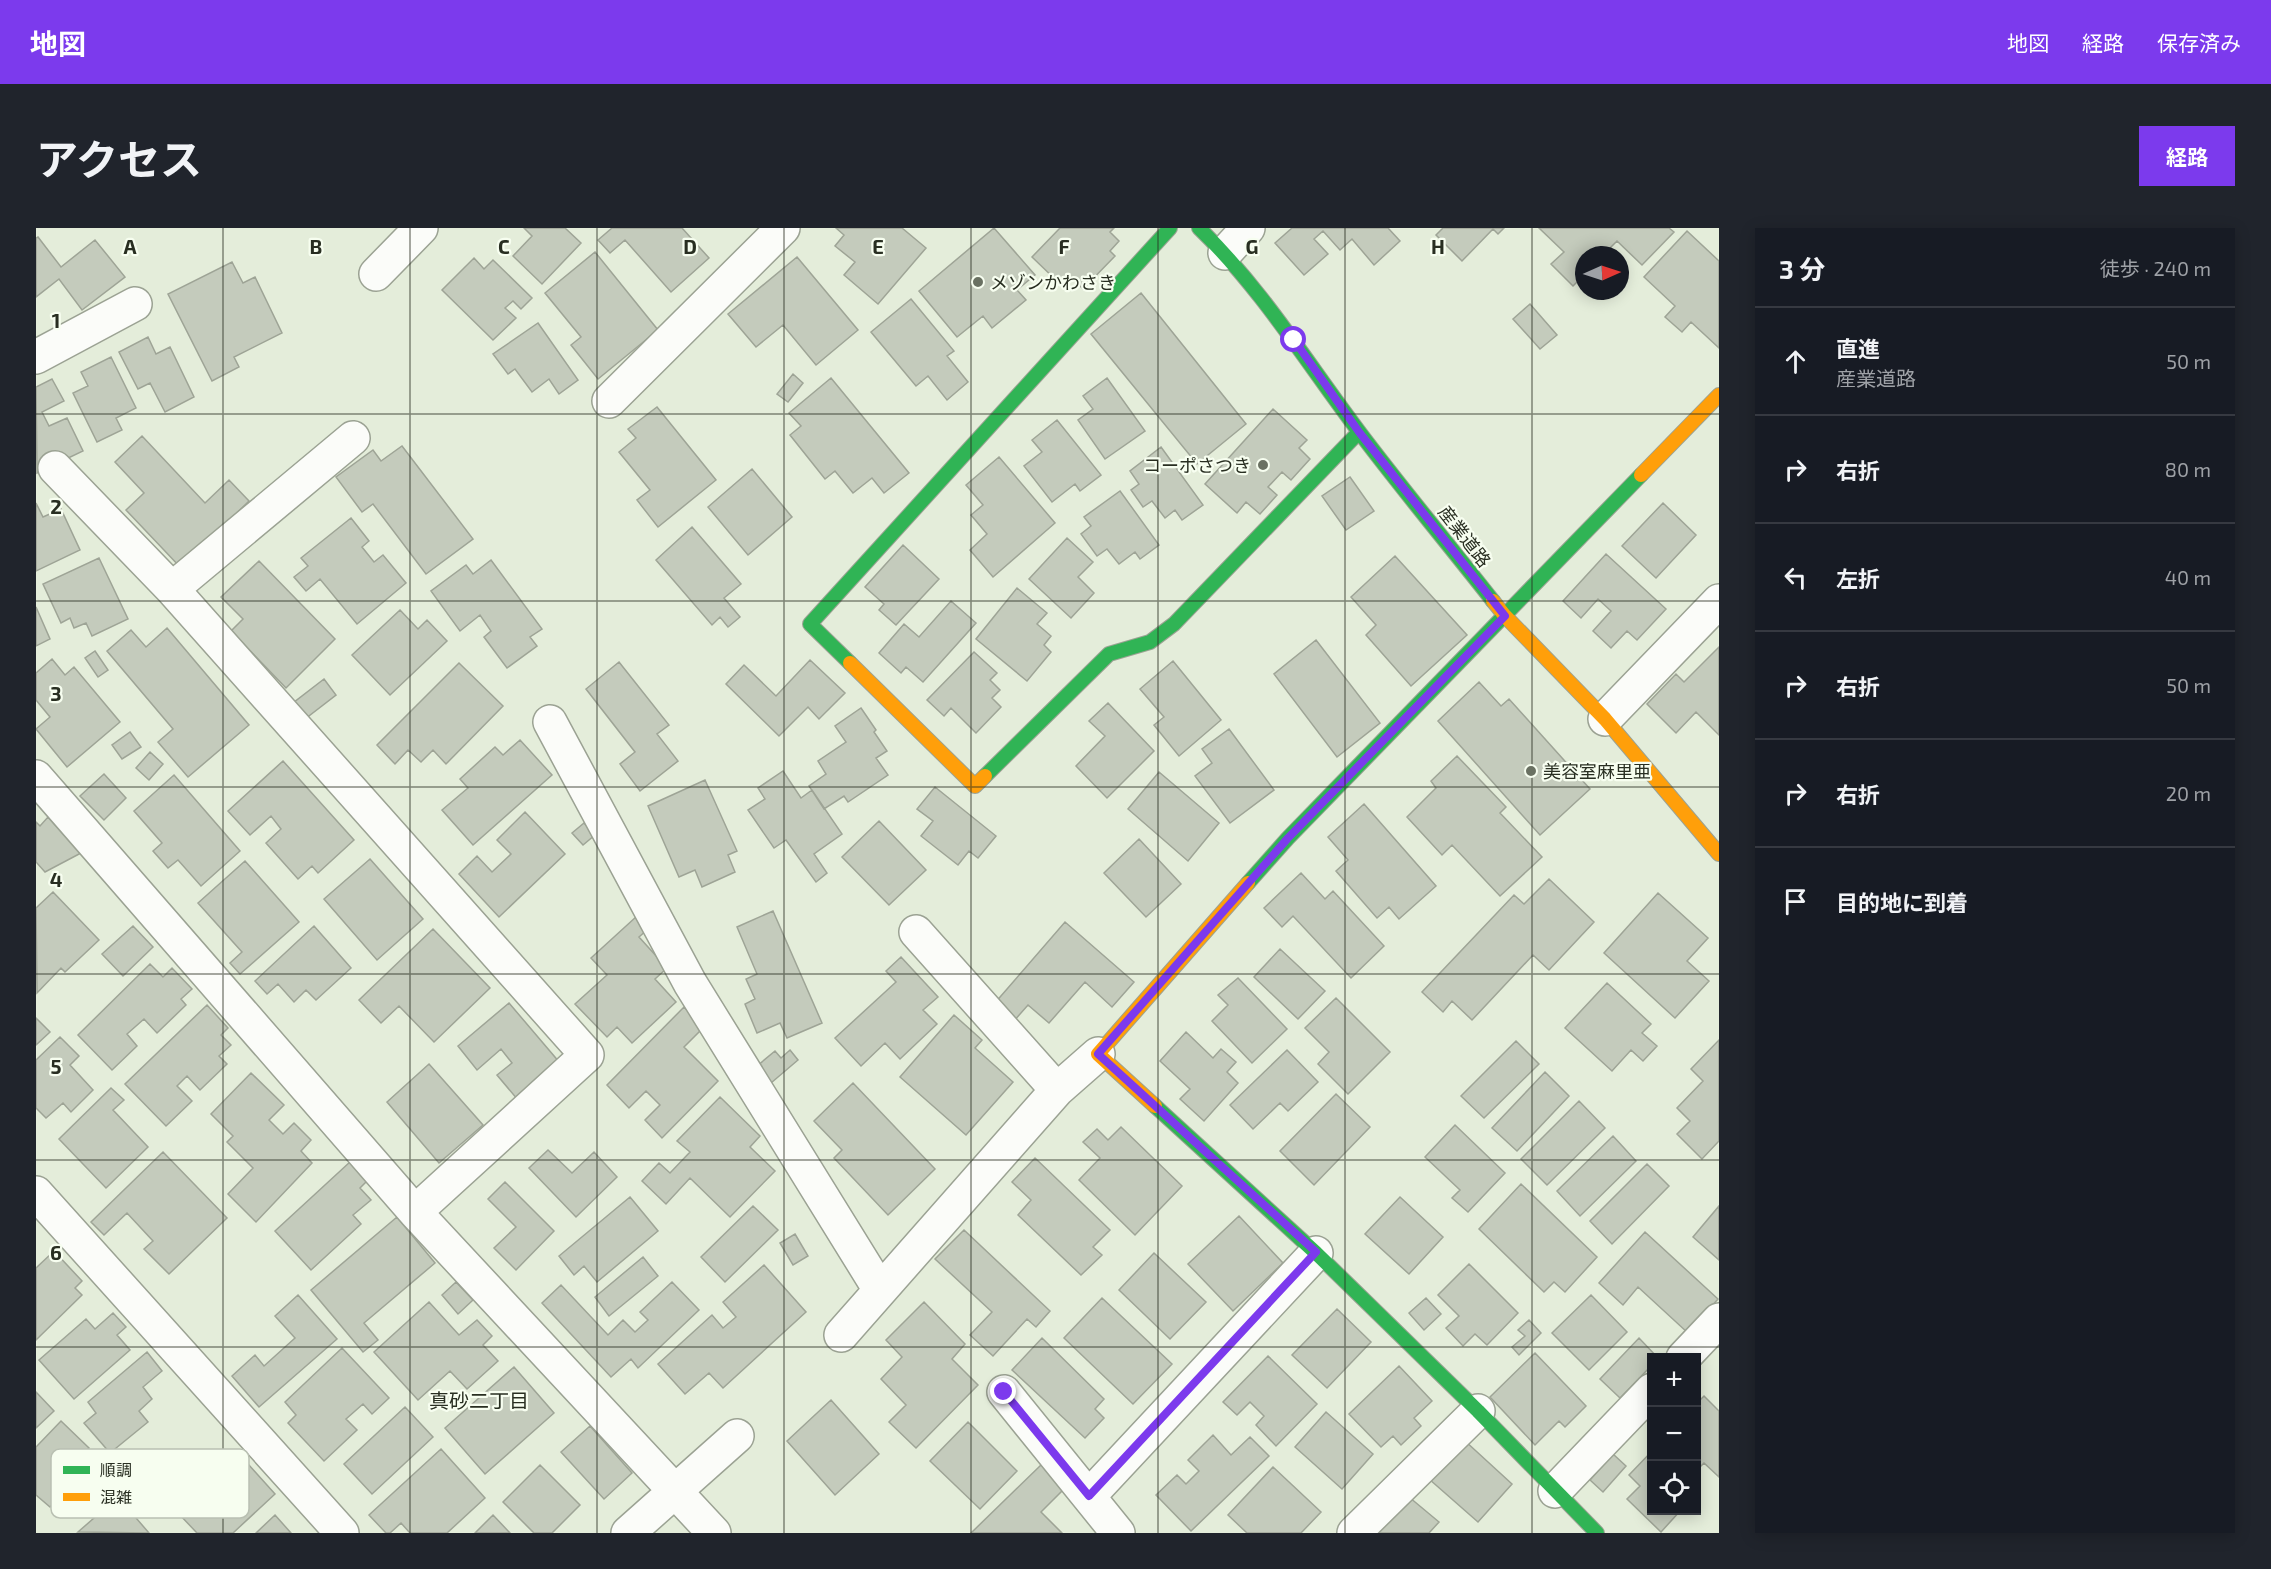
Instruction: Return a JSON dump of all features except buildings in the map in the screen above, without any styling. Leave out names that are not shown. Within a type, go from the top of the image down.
[{"type":"street","points":[[375,274],[421,228]]},
{"type":"street","points":[[609,401],[783,228]]},
{"type":"street","points":[[1170,228],[810,624],[975,786],[1109,654],[1150,642],[1174,624],[1359,432]]},
{"type":"street","name":"産業道路","points":[[1199,228],[1225,253],[1294,340],[1359,432],[1505,616],[1605,719],[1719,854]]},
{"type":"street","points":[[1225,253],[1248,228]]},
{"type":"street","points":[[36,357],[135,304]]},
{"type":"street","points":[[841,1335],[1057,1090],[1098,1054],[1288,838],[1719,395]]},
{"type":"street","points":[[172,589],[353,438]]},
{"type":"street","points":[[55,468],[172,589],[587,1055],[415,1212]]},
{"type":"street","points":[[1605,719],[1719,601]]},
{"type":"street","points":[[550,722],[690,983],[880,1290]]},
{"type":"street","points":[[36,777],[415,1212],[714,1533]]},
{"type":"street","points":[[916,932],[1057,1090]]},
{"type":"street","points":[[1098,1054],[1316,1252],[1478,1411],[1597,1533]]},
{"type":"street","points":[[36,1193],[342,1533]]},
{"type":"street","points":[[1089,1496],[1316,1252]]},
{"type":"street","points":[[1688,1353],[1719,1320]]},
{"type":"street","points":[[1004,1392],[1118,1533]]},
{"type":"street","points":[[1555,1491],[1647,1395]]},
{"type":"street","points":[[1354,1533],[1478,1411]]},
{"type":"street","points":[[628,1533],[737,1436]]},
{"type":"traffic: fast","points":[[850,663],[810,624],[1170,228]]},
{"type":"traffic: fast","points":[[1199,228],[1222,251],[1264,301],[1340,407],[1493,601]]},
{"type":"traffic: fast","points":[[985,776],[1109,654],[1150,642],[1174,624],[1359,432]]},
{"type":"traffic: fast","points":[[1248,883],[1288,838],[1641,475]]},
{"type":"traffic: fast","points":[[1155,1106],[1316,1253],[1478,1411],[1597,1533]]},
{"type":"traffic: slow","points":[[1641,475],[1719,395]]},
{"type":"traffic: slow","points":[[1493,601],[1605,719],[1719,854]]},
{"type":"traffic: slow","points":[[850,663],[975,786],[985,776]]},
{"type":"traffic: slow","points":[[1155,1106],[1098,1054],[1248,883]]},
{"type":"place","name":"メゾンかわさき","points":[[978,282]]},
{"type":"place","name":"コーポさつき","points":[[1263,465]]},
{"type":"place","name":"美容室麻里亜","points":[[1531,771]]},
{"type":"district","name":"真砂二丁目","points":[[479,1400]]},
{"type":"route","points":[[1004,1392],[1089,1496],[1316,1252],[1098,1054],[1288,838],[1505,616],[1359,432],[1294,340]]}]
